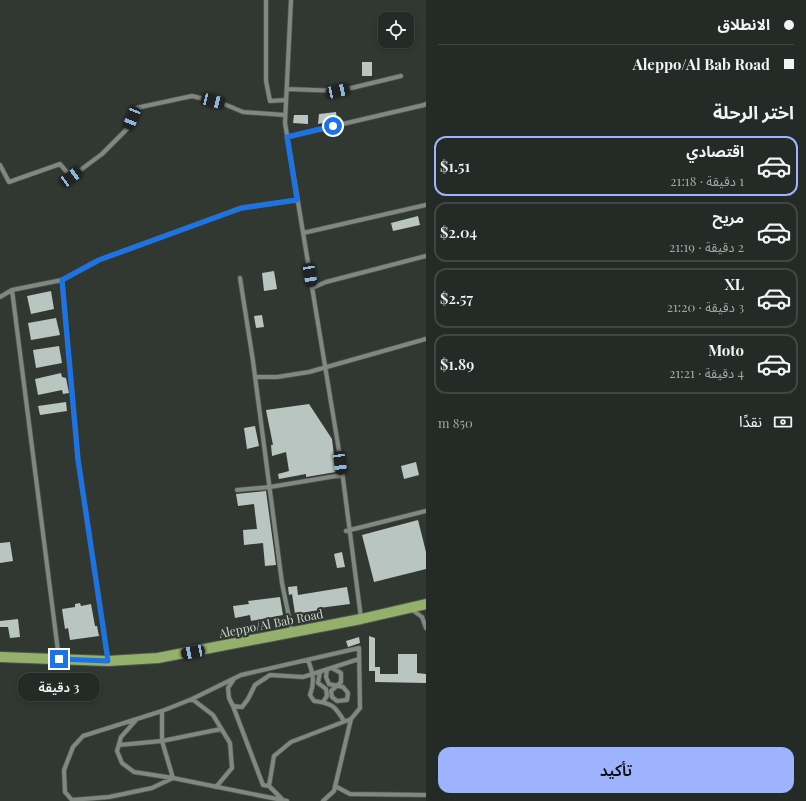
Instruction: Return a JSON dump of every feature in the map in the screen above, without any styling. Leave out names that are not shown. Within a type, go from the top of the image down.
[{"type":"main road","name":"Aleppo/Al Bab Road","points":[[0,657],[108,661],[158,658],[361,619],[426,604]]},
{"type":"street","points":[[266,0],[266,81],[268,94],[270,101],[286,100]]},
{"type":"street","points":[[291,0],[285,115],[287,137],[342,475],[347,531],[361,619]]},
{"type":"street","points":[[287,89],[338,91],[401,76]]},
{"type":"street","points":[[0,165],[9,182],[60,164],[71,177],[102,154],[127,129],[136,108],[192,96],[224,104],[244,112],[285,115]]},
{"type":"street","points":[[287,137],[426,104]]},
{"type":"street","points":[[0,296],[12,290],[62,280],[99,260],[242,208],[297,200]]},
{"type":"street","points":[[303,233],[426,205]]},
{"type":"street","points":[[312,288],[326,282],[426,256]]},
{"type":"street","points":[[240,278],[255,376],[282,583],[292,632]]},
{"type":"street","points":[[62,280],[78,460],[108,661]]},
{"type":"street","points":[[12,290],[59,659]]},
{"type":"street","points":[[255,376],[277,377],[309,372],[325,366],[426,340]]},
{"type":"street","points":[[237,490],[270,487],[342,475]]},
{"type":"street","points":[[347,531],[426,511]]},
{"type":"street","points":[[409,608],[422,617],[426,628]]},
{"type":"street","points":[[173,778],[152,788],[110,797],[72,800],[65,792],[64,770],[73,747],[83,736],[162,711],[192,699],[241,675],[359,648],[360,708],[351,719],[334,791],[323,801]]},
{"type":"street","points":[[233,706],[242,707],[255,685],[270,675],[302,677],[359,659]]},
{"type":"street","points":[[308,660],[314,674],[313,688],[310,695],[314,701],[323,702],[336,708],[344,721]]},
{"type":"street","points":[[330,668],[326,677],[329,684],[336,685],[343,687],[348,694],[347,700],[337,701],[332,697],[331,691],[336,685],[341,682],[341,673],[330,668]]},
{"type":"street","points":[[320,672],[318,683],[326,689],[327,696],[323,702]]},
{"type":"street","points":[[235,678],[228,688],[230,698],[263,785],[269,786],[285,800]]},
{"type":"street","points":[[192,699],[214,715],[230,743],[232,768],[216,787]]},
{"type":"street","points":[[162,711],[162,740],[173,778]]},
{"type":"street","points":[[138,718],[121,737],[117,751],[122,763],[134,772],[173,778],[285,800]]},
{"type":"street","points":[[269,786],[274,756],[291,742],[351,719]]},
{"type":"street","points":[[119,745],[162,740],[221,729]]},
{"type":"street","points":[[335,786],[350,794],[426,796]]},
{"type":"building","points":[[362,62],[372,62],[372,76],[362,76]]},
{"type":"building","points":[[336,112],[337,120],[318,124],[319,114]]},
{"type":"building","points":[[294,115],[308,115],[308,124],[293,123]]},
{"type":"building","points":[[418,216],[420,225],[393,231],[391,223]]},
{"type":"building","points":[[274,271],[277,289],[264,291],[262,273]]},
{"type":"building","points":[[51,291],[54,309],[31,314],[27,296]]},
{"type":"building","points":[[262,315],[264,327],[256,328],[254,316]]},
{"type":"building","points":[[56,318],[60,335],[31,340],[28,323]]},
{"type":"building","points":[[59,346],[62,363],[36,368],[33,350]]},
{"type":"building","points":[[61,373],[62,377],[66,378],[69,393],[63,394],[62,390],[38,395],[35,379]]},
{"type":"building","points":[[66,402],[67,411],[40,415],[38,406]]},
{"type":"building","points":[[309,404],[332,439],[336,472],[306,477],[306,474],[279,479],[278,474],[289,471],[286,452],[272,456],[271,445],[273,445],[266,410]]},
{"type":"building","points":[[255,426],[259,446],[247,449],[244,428]]},
{"type":"building","points":[[416,462],[419,475],[404,479],[401,466]]},
{"type":"building","points":[[266,491],[276,565],[265,566],[263,543],[244,545],[243,530],[257,529],[254,504],[238,506],[236,494]]},
{"type":"building","points":[[418,520],[426,552],[426,569],[374,582],[362,535]]},
{"type":"building","points":[[10,542],[13,561],[0,563],[0,543]]},
{"type":"building","points":[[342,552],[345,567],[337,568],[334,554]]},
{"type":"building","points":[[297,586],[298,595],[347,587],[350,604],[319,608],[319,610],[295,614],[292,594],[289,595],[288,587]]},
{"type":"building","points":[[280,597],[283,615],[251,621],[250,615],[235,618],[233,606],[249,604],[248,601]]},
{"type":"building","points":[[80,603],[81,606],[91,604],[95,626],[97,626],[99,636],[70,640],[68,628],[65,629],[62,609],[75,607],[75,604]]},
{"type":"building","points":[[18,619],[20,637],[10,638],[8,627],[0,627],[0,621]]},
{"type":"building","points":[[369,636],[375,638],[375,671],[369,671]]},
{"type":"building","points":[[359,637],[360,643],[348,647],[346,641]]},
{"type":"building","points":[[398,654],[417,654],[417,673],[426,674],[426,683],[375,682],[375,667],[380,667],[380,674],[398,674]]},
{"type":"route","points":[[59,659],[108,661],[78,460],[62,280],[99,260],[242,208],[297,200],[287,137],[333,126]]}]
